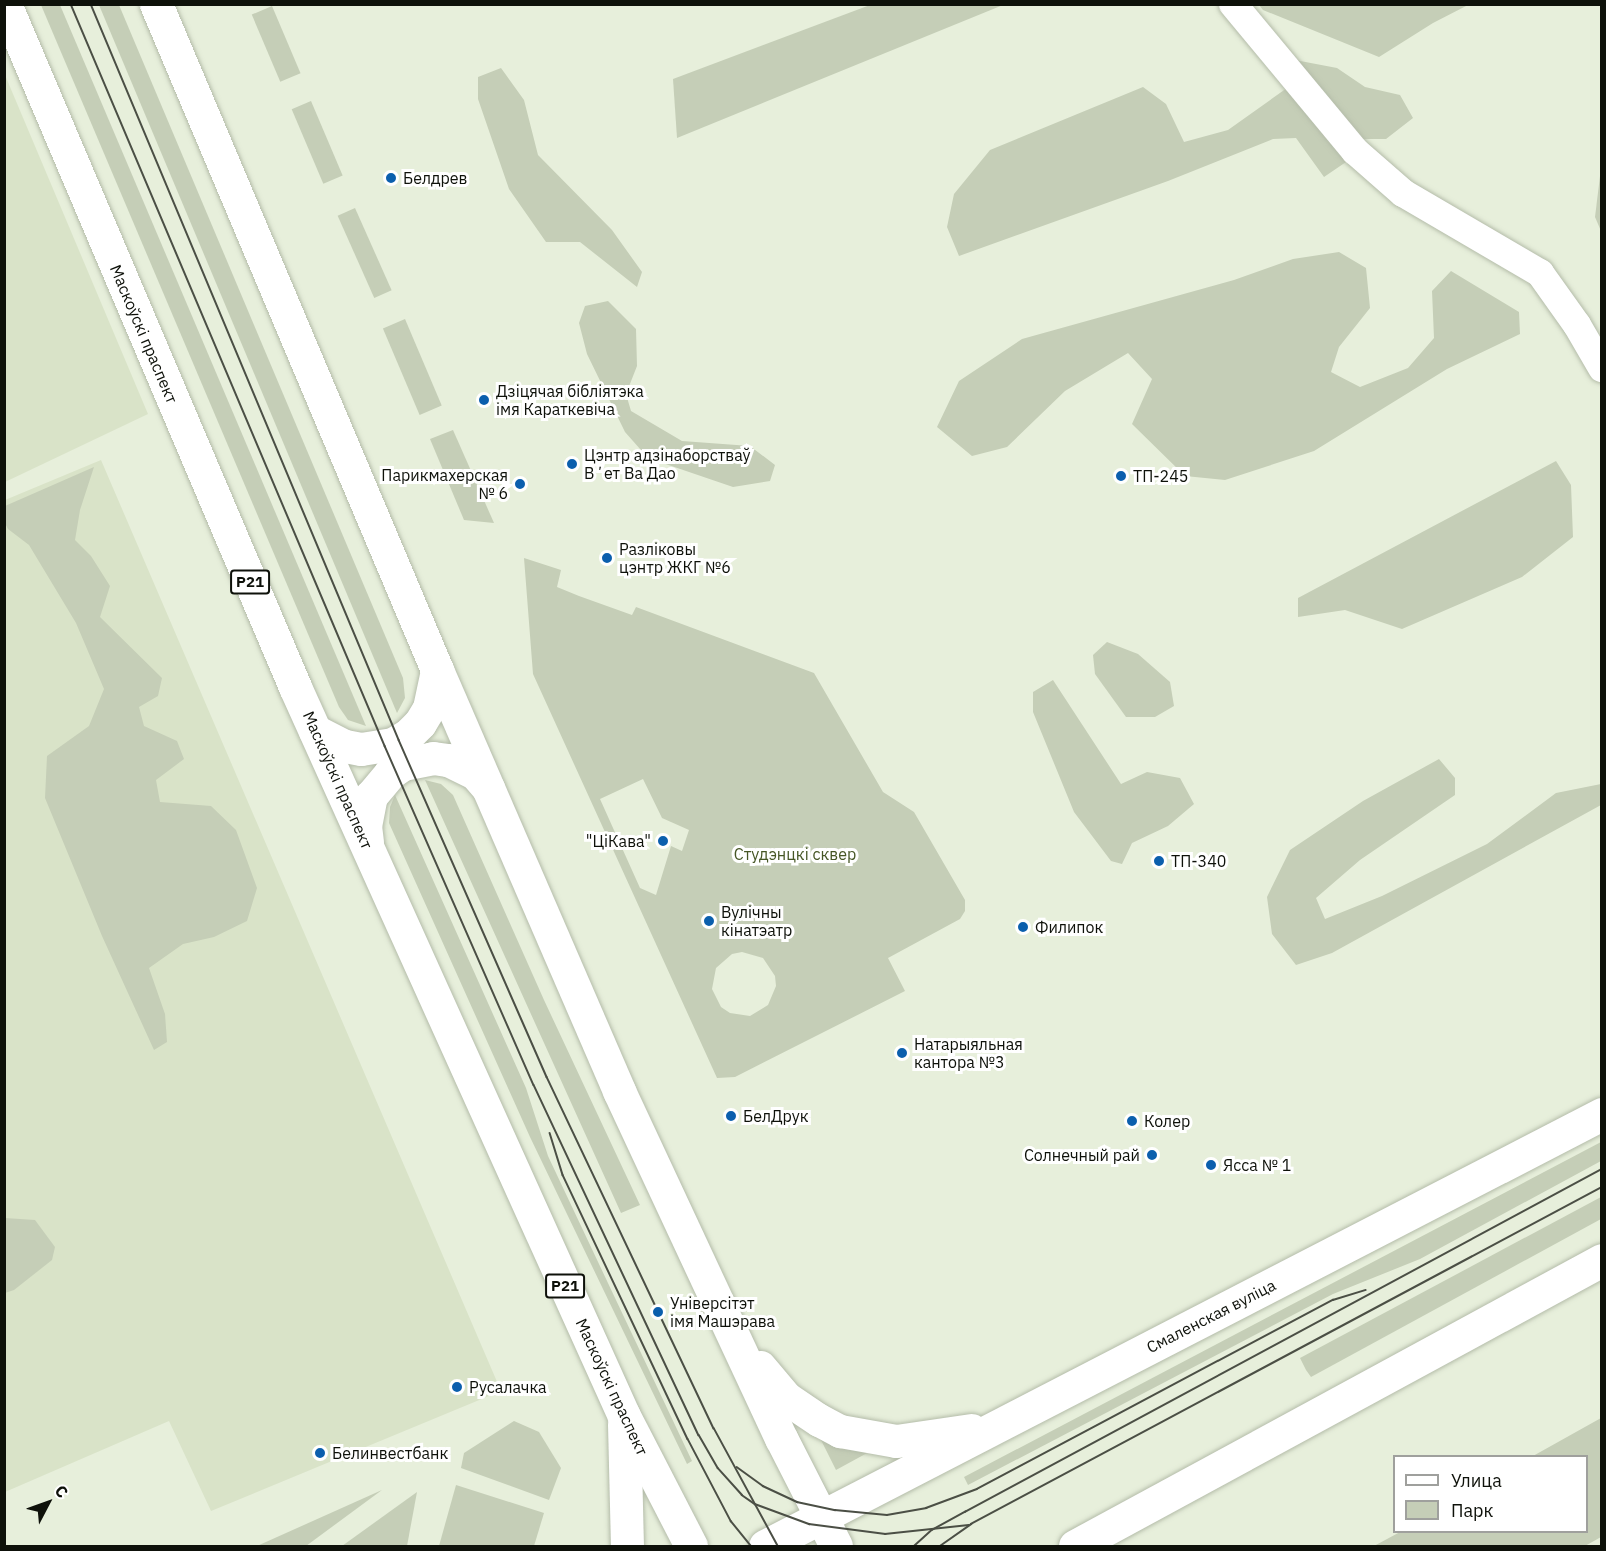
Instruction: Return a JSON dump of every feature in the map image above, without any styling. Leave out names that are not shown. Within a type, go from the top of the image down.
[{"type":"main road","name":"Маскоўскі праспект","points":[[5,4],[180,420],[315,731],[624,1416],[691,1546]]},
{"type":"main road","points":[[156,4],[437,670],[620,1092],[820,1518],[836,1546]]},
{"type":"main road","points":[[315,731],[338,743],[361,749],[393,744],[408,735],[420,723],[429,708],[437,670]]},
{"type":"main road","points":[[372,855],[365,826],[371,796],[390,772],[403,764],[433,758],[448,760],[475,774],[486,784],[493,798]]},
{"type":"main road","name":"Смаленская вуліца","points":[[765,1546],[1602,1114]]},
{"type":"main road","points":[[1082,1544],[1602,1260]]},
{"type":"main road","points":[[734,1336],[786,1398],[840,1431],[896,1441],[950,1435],[1003,1424]]},
{"type":"main road","points":[[624,1416],[629,1539],[627,1546]]},
{"type":"street","points":[[1233,4],[1355,151],[1403,193],[1540,273],[1577,325],[1602,368]]},
{"type":"shaded area","points":[[5,75],[148,414],[4,482]]},
{"type":"shaded area","points":[[101,460],[501,1391],[211,1511],[169,1421],[5,1492],[5,500]]},
{"type":"green space","points":[[41,5],[60,5],[366,726],[348,720],[339,707]]},
{"type":"green space","points":[[99,5],[119,5],[403,678],[405,698],[397,713]]},
{"type":"green space","points":[[870,5],[1003,5],[677,138],[673,79]]},
{"type":"green space","points":[[1259,5],[1468,5],[1433,23],[1379,57],[1263,10]]},
{"type":"green space","points":[[272,6],[301,73],[280,82],[252,15]]},
{"type":"green space","points":[[1295,60],[1337,68],[1365,87],[1400,95],[1413,118],[1386,139],[1362,139]]},
{"type":"green space","points":[[501,68],[524,100],[538,155],[612,230],[642,272],[637,287],[580,242],[546,242],[509,189],[478,99],[478,77]]},
{"type":"green space","points":[[1143,87],[1166,104],[1184,142],[1228,130],[1287,88],[1341,147],[1346,162],[1324,177],[1296,138],[1273,139],[1168,181],[959,256],[947,227],[954,194],[990,150]]},
{"type":"green space","points":[[311,101],[343,176],[323,184],[292,109]]},
{"type":"green space","points":[[1601,168],[1601,231],[1595,217]]},
{"type":"green space","points":[[355,208],[392,290],[374,298],[338,216]]},
{"type":"green space","points":[[1339,252],[1366,268],[1370,308],[1339,347],[1331,372],[1360,387],[1408,368],[1434,338],[1432,291],[1451,271],[1519,312],[1520,334],[1447,369],[1314,451],[1225,480],[1185,476],[1132,424],[1152,379],[1128,353],[1065,391],[1007,447],[972,456],[937,427],[959,381],[1022,339],[1234,280],[1293,259]]},
{"type":"green space","points":[[608,301],[636,329],[637,366],[626,394],[631,411],[682,441],[750,446],[775,465],[770,481],[733,487],[648,458],[625,432],[587,354],[579,323],[585,306]]},
{"type":"green space","points":[[405,319],[442,406],[420,415],[383,328]]},
{"type":"green space","points":[[453,430],[494,523],[464,520],[430,439]]},
{"type":"green space","points":[[1556,461],[1571,485],[1573,537],[1522,577],[1402,629],[1345,610],[1298,617],[1298,598]]},
{"type":"green space","points":[[94,467],[80,510],[75,540],[91,556],[110,586],[100,617],[162,678],[158,696],[139,707],[144,726],[177,741],[184,759],[156,780],[160,802],[211,806],[236,830],[257,888],[247,921],[214,937],[183,944],[149,968],[165,1014],[167,1042],[154,1050],[102,936],[45,798],[47,756],[89,726],[104,689],[76,623],[29,545],[8,529],[5,523],[5,506]]},
{"type":"green space","name":"Студэнцкі сквер","points":[[524,558],[561,570],[557,587],[579,596],[632,615],[636,607],[814,673],[883,792],[914,812],[965,900],[965,911],[960,919],[888,958],[905,991],[735,1077],[717,1078],[533,674]],"holes":[[[643,779],[662,818],[689,830],[682,851],[671,846],[656,895],[640,888],[600,799]],[[742,952],[763,958],[775,976],[776,986],[768,1005],[750,1016],[730,1013],[721,1007],[712,989],[716,968],[732,954]]]},
{"type":"green space","points":[[1107,642],[1138,654],[1170,682],[1174,706],[1155,717],[1126,717],[1095,674],[1093,655]]},
{"type":"green space","points":[[1053,680],[1121,784],[1147,772],[1180,778],[1194,804],[1168,826],[1132,843],[1122,864],[1111,861],[1074,812],[1033,712],[1033,692]]},
{"type":"green space","points":[[1439,759],[1455,778],[1455,795],[1360,860],[1316,898],[1325,919],[1382,896],[1487,844],[1556,793],[1601,784],[1601,805],[1332,953],[1296,965],[1272,934],[1267,897],[1290,850],[1363,801]]},
{"type":"green space","points":[[425,780],[441,784],[453,795],[544,1000],[640,1205],[621,1213]]},
{"type":"green space","points":[[395,795],[526,1088],[548,1156],[692,1461],[687,1464],[530,1137],[389,823],[390,807]]},
{"type":"green space","points":[[1601,1142],[1601,1161],[1420,1259],[1333,1294],[968,1485],[964,1477]]},
{"type":"green space","points":[[1601,1197],[1601,1219],[1311,1377],[1306,1370],[1300,1358]]},
{"type":"green space","points":[[5,1218],[35,1220],[55,1247],[52,1260],[14,1290],[5,1293]]},
{"type":"green space","points":[[1601,1418],[1601,1537],[1585,1546],[1374,1546],[1398,1533],[1588,1533],[1588,1455],[1535,1455]]},
{"type":"green space","points":[[514,1421],[539,1432],[561,1468],[549,1500],[461,1468],[464,1453]]},
{"type":"green space","points":[[817,1432],[880,1446],[836,1470]]},
{"type":"green space","points":[[456,1485],[544,1513],[534,1546],[439,1546]]},
{"type":"green space","points":[[382,1490],[306,1546],[257,1546]]},
{"type":"green space","points":[[417,1492],[407,1546],[342,1546]]},
{"type":"tram line","points":[[71,4],[385,746],[534,1085],[699,1435],[718,1468],[742,1495],[755,1504],[809,1524],[885,1534],[969,1525]]},
{"type":"tram line","points":[[91,4],[399,740],[547,1077],[714,1428],[778,1546]]},
{"type":"tram line","points":[[550,1133],[563,1175],[688,1439],[731,1521],[751,1546]]},
{"type":"tram line","points":[[914,1546],[932,1530],[1602,1169]]},
{"type":"tram line","points":[[940,1546],[971,1524],[1602,1187]]},
{"type":"tram line","points":[[737,1467],[763,1486],[797,1502],[835,1510],[887,1515],[926,1508],[977,1489],[1333,1300],[1366,1290]]},
{"type":"place","name":"Белдрев","points":[[391,178]]},
{"type":"place","name":"Дзіцячая бібліятэка імя Караткевіча","points":[[484,400]]},
{"type":"place","name":"Цэнтр адзінаборстваў Вʼет Ва Дао","points":[[572,464]]},
{"type":"place","name":"ТП-245","points":[[1121,476]]},
{"type":"place","name":"Парикмахерская № 6","points":[[520,484]]},
{"type":"place","name":"Разліковы цэнтр ЖКГ №6","points":[[607,558]]},
{"type":"place","name":"\"ЦіКава\"","points":[[663,841]]},
{"type":"place","name":"ТП-340","points":[[1159,861]]},
{"type":"place","name":"Вулічны кінатэатр","points":[[709,921]]},
{"type":"place","name":"Филипок","points":[[1023,927]]},
{"type":"place","name":"Натарыяльная кантора №3","points":[[902,1053]]},
{"type":"place","name":"БелДрук","points":[[731,1116]]},
{"type":"place","name":"Колер","points":[[1132,1121]]},
{"type":"place","name":"Солнечный рай","points":[[1152,1155]]},
{"type":"place","name":"Ясса № 1","points":[[1211,1165]]},
{"type":"place","name":"Універсітэт імя Машэрава","points":[[658,1312]]},
{"type":"place","name":"Русалачка","points":[[457,1387]]},
{"type":"place","name":"Белинвестбанк","points":[[320,1453]]}]
